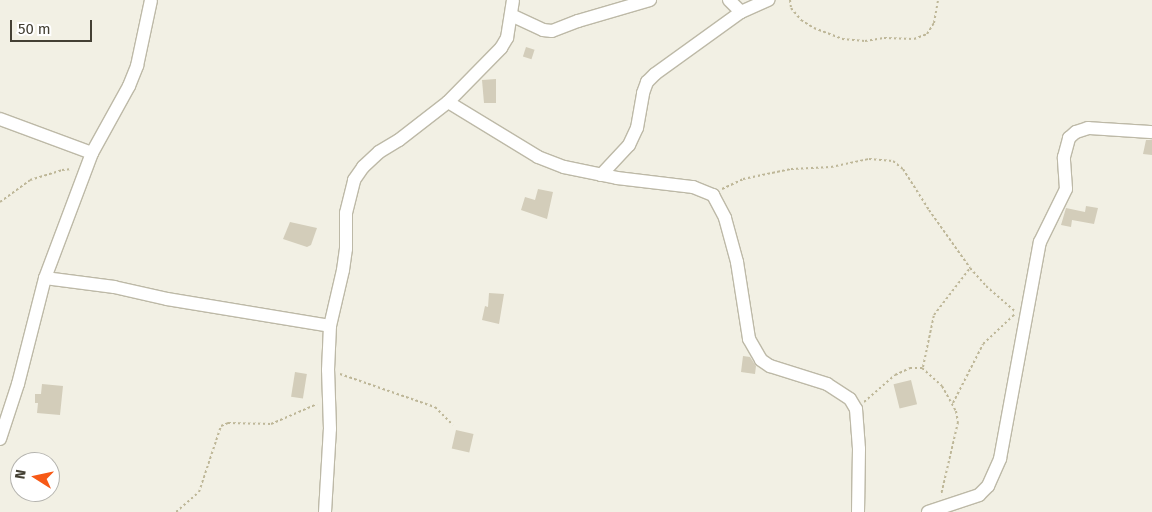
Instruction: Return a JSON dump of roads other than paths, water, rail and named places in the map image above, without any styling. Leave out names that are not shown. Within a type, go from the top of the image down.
[{"type":"street","points":[[0,439],[18,384],[45,278],[85,169],[134,72],[151,0]]},
{"type":"street","points":[[500,0],[543,30],[552,31],[578,21],[650,0]]},
{"type":"street","points":[[729,0],[741,12]]},
{"type":"street","points":[[602,175],[629,145],[636,128],[647,82],[655,74],[741,12],[768,0]]},
{"type":"street","points":[[325,512],[330,429],[328,370],[330,326],[343,270],[346,249],[346,213],[354,180],[363,167],[378,152],[399,140],[448,102],[502,48],[507,38],[512,7]]},
{"type":"street","points":[[448,102],[538,157],[564,167],[602,175],[692,187],[713,195],[725,218],[737,262],[749,339],[761,360],[770,366],[826,384],[850,399],[856,409],[859,440],[858,512]]},
{"type":"street","points":[[0,119],[92,153]]},
{"type":"street","points":[[933,511],[979,496],[988,486],[1000,459],[1021,315],[1040,242],[1066,189],[1064,157],[1070,138],[1076,132],[1088,128],[1152,132]]},
{"type":"street","points":[[45,278],[114,287],[167,299],[330,326]]}]
